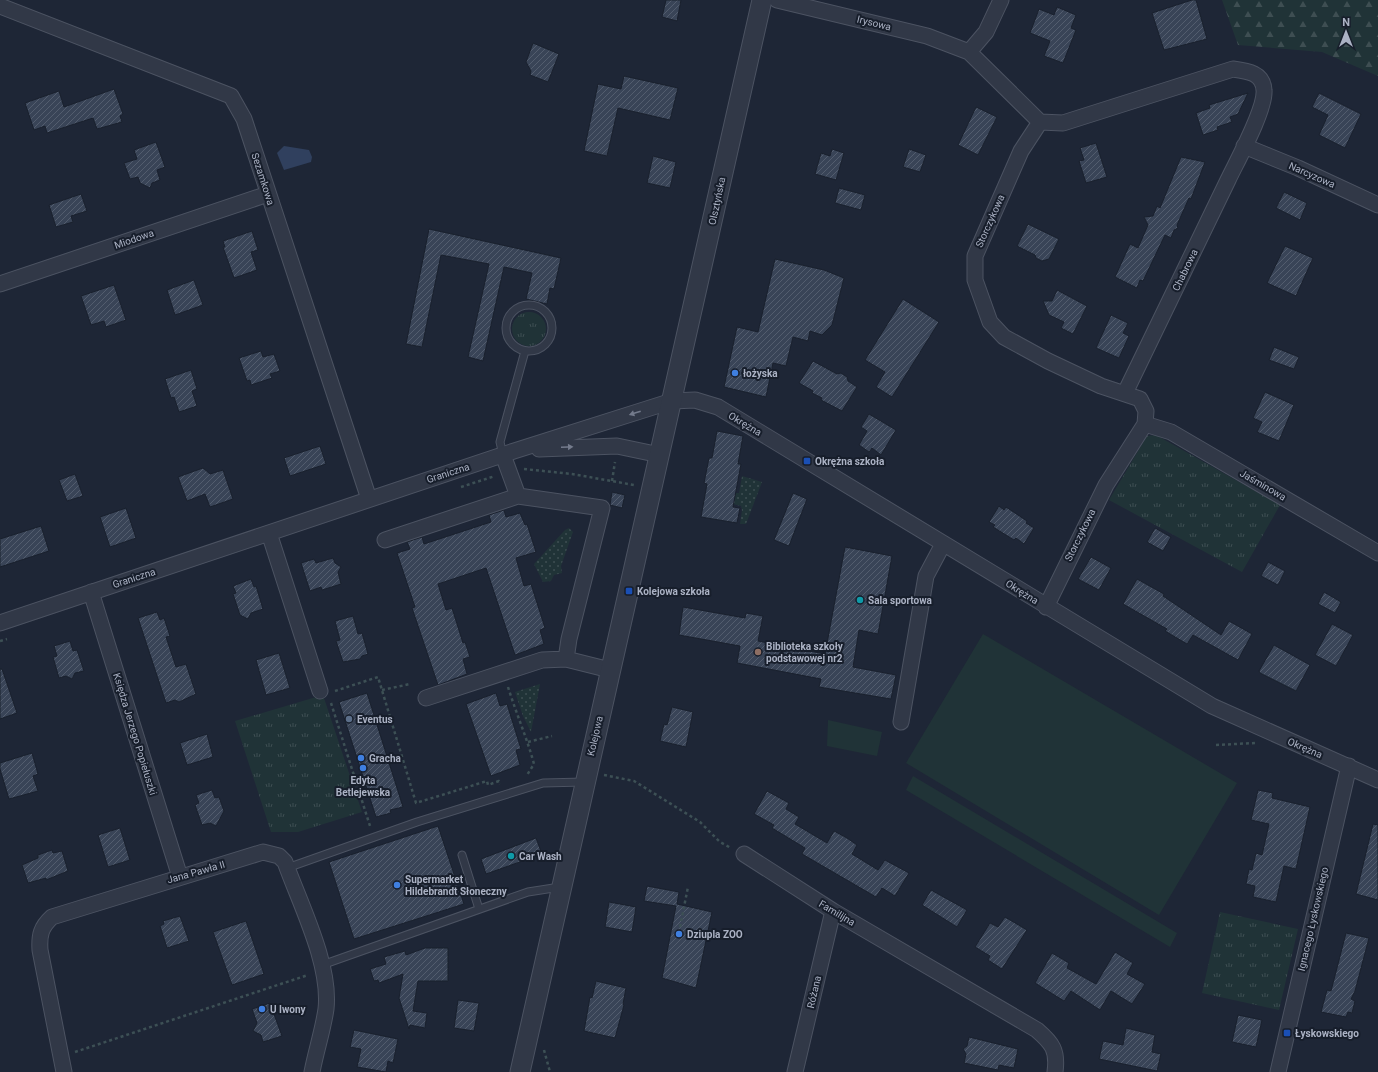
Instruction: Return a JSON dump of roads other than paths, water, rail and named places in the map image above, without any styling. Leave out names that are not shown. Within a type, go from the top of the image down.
[{"type":"street","name":"Olsztyńska","points":[[672,401],[762,0]]},
{"type":"street","name":"Irysowa","points":[[777,0],[927,36],[970,52],[1040,122]]},
{"type":"street","points":[[970,52],[986,32],[1001,0]]},
{"type":"street","name":"Sezamkowa","points":[[0,6],[230,96],[244,119],[369,500]]},
{"type":"street","points":[[1040,122],[1063,123],[1233,69],[1250,71],[1261,79],[1264,90],[1264,102],[1244,146]]},
{"type":"street","name":"Storczykowa","points":[[1040,122],[1021,151],[975,256],[975,280],[990,322],[1004,337],[1048,361],[1101,386],[1140,399],[1146,411],[1145,424],[1106,485],[1046,607]]},
{"type":"street","name":"Narcyzowa","points":[[1244,146],[1298,168],[1378,206]]},
{"type":"street","name":"Chabrowa","points":[[1125,393],[1244,146]]},
{"type":"street","name":"Miodowa","points":[[0,284],[268,194]]},
{"type":"street","name":"Okrężna","points":[[672,401],[695,400],[718,407],[1046,607],[1212,706],[1378,780]]},
{"type":"street","name":"Graniczna","points":[[0,623],[509,453],[672,401]]},
{"type":"street","name":"Kolejowa","points":[[520,1072],[562,886],[591,778],[610,670],[672,401]]},
{"type":"street","name":"Jaśminowa","points":[[1145,424],[1171,432],[1378,553]]},
{"type":"street","name":"Graniczna","points":[[509,453],[617,446],[660,455]]},
{"type":"street","points":[[509,453],[509,472],[518,496]]},
{"type":"street","points":[[385,540],[518,496],[602,508],[569,638],[566,659]]},
{"type":"street","points":[[269,533],[327,694]]},
{"type":"street","points":[[901,722],[926,576],[943,544]]},
{"type":"street","name":"Księdza Jerzego Popiełuszki","points":[[91,592],[180,876]]},
{"type":"street","points":[[426,698],[542,660],[566,659],[610,670]]},
{"type":"street","name":"Ignacego Łyskowskiego","points":[[1278,1072],[1349,766]]},
{"type":"street","name":"Jana Pawła II","points":[[64,1072],[40,950],[39,936],[44,925],[52,917],[180,876],[263,852],[280,856],[288,868],[319,954],[318,969],[325,980],[326,1008],[312,1072]]},
{"type":"street","name":"Familijna","points":[[744,854],[833,911],[1037,1030],[1052,1043],[1057,1061],[1055,1072]]},
{"type":"street","name":"Różana","points":[[795,1072],[833,911]]},
{"type":"lane","points":[[526,306],[534,306],[547,314],[552,329],[546,344],[533,351],[525,351],[517,348],[511,342],[506,328],[512,313],[526,306]]},
{"type":"lane","points":[[509,453],[500,442],[525,351]]},
{"type":"lane","points":[[288,868],[417,822],[543,783],[591,778]]},
{"type":"lane","points":[[462,855],[479,909]]},
{"type":"lane","points":[[318,969],[528,892],[562,886]]},
{"type":"water","points":[[284,146],[309,150],[312,157],[311,162],[284,170],[277,153]]},
{"type":"place","name":"łożyska","points":[[735,373]]},
{"type":"place","name":"Okrężna szkoła","points":[[807,461]]},
{"type":"place","name":"Kolejowa szkoła","points":[[629,591]]},
{"type":"place","name":"Sala sportowa","points":[[860,600]]},
{"type":"place","name":"Biblioteka szkoły podstawowej nr2","points":[[758,652]]},
{"type":"place","name":"Eventus","points":[[349,719]]},
{"type":"place","name":"Gracha","points":[[361,758]]},
{"type":"place","name":"Edyta Betlejewska","points":[[363,768]]},
{"type":"place","name":"Car Wash","points":[[511,856]]},
{"type":"place","name":"Supermarket Hildebrandt Słoneczny","points":[[397,885]]},
{"type":"place","name":"Dziupla ZOO","points":[[679,934]]},
{"type":"place","name":"U Iwony","points":[[262,1009]]},
{"type":"place","name":"Łyskowskiego","points":[[1287,1033]]}]
